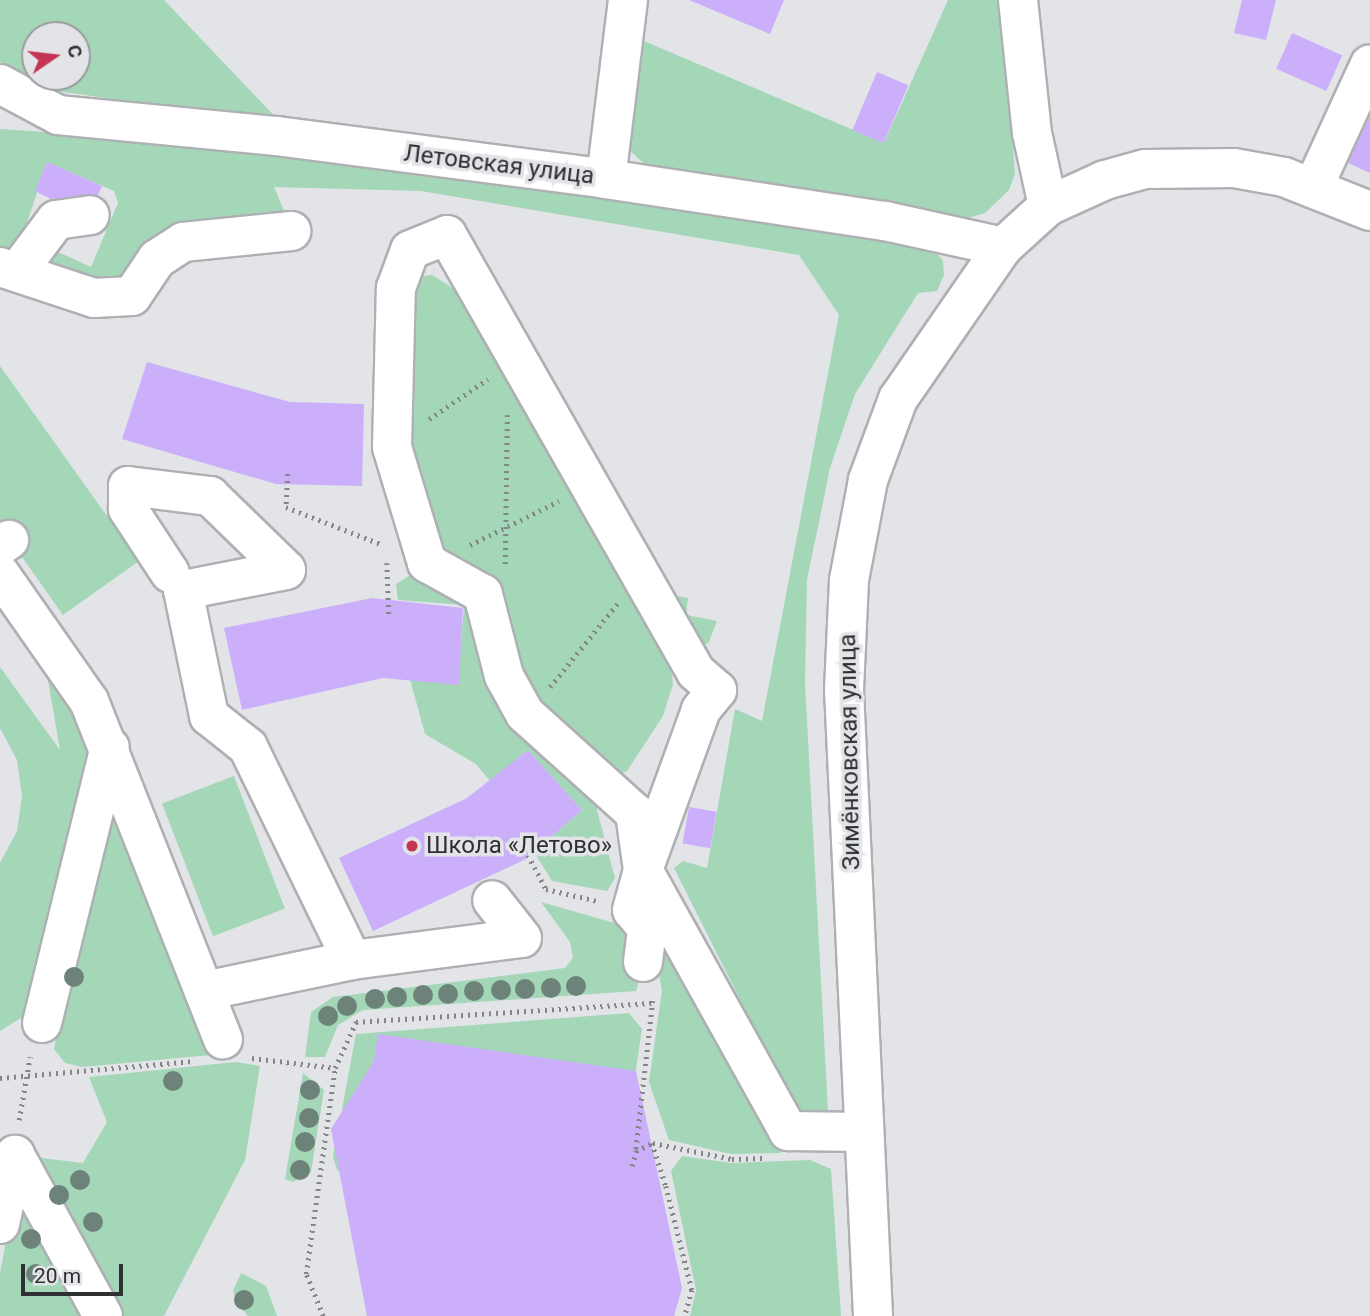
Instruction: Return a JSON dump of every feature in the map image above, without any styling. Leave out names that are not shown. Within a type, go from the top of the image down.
[{"type":"street","points":[[606,179],[628,0]]},
{"type":"street","points":[[1018,0],[1032,133],[1048,206]]},
{"type":"street","points":[[1313,188],[1370,64]]},
{"type":"street","name":"Летовская улица","points":[[0,84],[58,115],[277,136],[606,179],[885,220],[1003,247]]},
{"type":"street","points":[[0,111],[58,115]]},
{"type":"street","name":"Зимёнковская улица","points":[[873,1316],[844,690],[849,580],[868,480],[898,399],[1003,247],[1048,206],[1145,169],[1234,168],[1313,188],[1370,211]]},
{"type":"street","points":[[90,215],[56,220],[8,270],[94,298],[132,296],[157,258],[183,242],[291,232]]},
{"type":"street","points":[[643,962],[647,928],[632,910],[643,870],[701,710],[717,690],[696,671],[447,236],[410,250],[396,288],[392,447],[427,563],[483,594],[504,676],[525,714],[635,813],[643,870],[788,1131],[863,1132]]},
{"type":"street","points":[[170,573],[128,509],[128,486],[210,496],[286,570],[183,590],[209,716],[248,747],[352,960]]},
{"type":"street","points":[[3,553],[89,701],[176,875],[222,1053]]},
{"type":"street","points":[[42,1023],[110,747]]},
{"type":"street","points":[[204,991],[352,960],[522,939],[492,901]]},
{"type":"street","points":[[0,1224],[15,1155]]},
{"type":"street","points":[[15,1155],[103,1316]]},
{"type":"path","points":[[423,423],[497,373]]},
{"type":"path","points":[[505,569],[507,406]]},
{"type":"path","points":[[288,474],[286,507],[427,563]]},
{"type":"path","points":[[462,549],[566,498]]},
{"type":"path","points":[[389,615],[386,562],[427,563]]},
{"type":"path","points":[[541,699],[622,597]]},
{"type":"path","points":[[517,849],[528,855],[546,889],[632,910]]},
{"type":"path","points":[[632,1166],[653,1003],[643,962]]},
{"type":"path","points":[[323,1316],[306,1274],[335,1068],[356,1022],[653,1003]]},
{"type":"path","points":[[15,1155],[24,1076],[42,1023]]},
{"type":"path","points":[[0,1078],[222,1053],[335,1068]]},
{"type":"path","points":[[636,1151],[652,1143],[752,1158]]},
{"type":"path","points":[[652,1143],[692,1290],[685,1316]]},
{"type":"green space","points":[[0,0],[164,0],[281,123],[57,91],[91,91],[91,21],[21,21],[21,73],[0,62]]},
{"type":"green space","points":[[948,0],[1002,0],[1015,174],[1009,190],[985,213],[968,218],[650,169],[627,148],[632,36],[884,143]]},
{"type":"green space","points":[[0,129],[276,148],[932,247],[943,261],[944,275],[937,291],[918,293],[855,394],[830,468],[807,580],[805,683],[828,1112],[804,1113],[791,1101],[674,868],[683,861],[707,868],[735,709],[762,721],[839,315],[799,255],[421,191],[274,187],[287,218],[208,237],[131,287],[47,268],[47,247],[91,267],[118,203],[114,191],[47,162],[23,235],[9,253],[0,254]]},
{"type":"green space","points":[[432,275],[456,290],[670,656],[673,684],[663,716],[627,771],[616,775],[532,710],[441,559],[402,438],[405,312],[416,277]]},
{"type":"green space","points":[[0,366],[139,561],[63,615],[0,526]]},
{"type":"green space","points":[[414,573],[467,594],[592,791],[615,878],[607,891],[552,881],[534,852],[582,810],[528,750],[490,781],[476,764],[425,734],[410,679],[458,685],[464,605],[398,600],[396,584]]},
{"type":"green space","points":[[665,594],[688,598],[686,615],[717,621],[709,642],[703,646]]},
{"type":"green space","points":[[43,651],[86,727],[89,766],[24,1016],[0,1031],[0,863],[17,831],[22,795],[17,760],[0,728],[0,667],[60,750]]},
{"type":"green space","points":[[234,776],[285,909],[213,936],[162,804]]},
{"type":"green space","points":[[105,788],[213,1053],[211,1055],[82,1067],[65,1063],[54,1049]]},
{"type":"green space","points":[[541,902],[625,926],[640,978],[636,991],[363,1010],[338,1025],[325,1057],[305,1057],[311,1012],[333,997],[565,968],[573,958],[570,942]]},
{"type":"green space","points":[[663,948],[677,953],[781,1153],[731,1154],[669,1140],[649,1082],[662,990],[656,960]]},
{"type":"green space","points":[[629,1013],[642,1029],[635,1076],[347,1175],[337,1170],[333,1157],[356,1034]]},
{"type":"green space","points":[[236,1062],[260,1066],[245,1160],[164,1316],[115,1316],[33,1157],[83,1163],[107,1122],[89,1077]]},
{"type":"green space","points":[[303,1073],[324,1090],[311,1172],[293,1182],[285,1179]]},
{"type":"green space","points":[[682,1156],[732,1163],[810,1160],[831,1169],[841,1316],[690,1316],[696,1290],[671,1171]]},
{"type":"green space","points":[[15,1195],[91,1316],[0,1316],[0,1273]]},
{"type":"green space","points":[[241,1273],[266,1286],[277,1316],[248,1316],[237,1304],[233,1291]]},
{"type":"building","points":[[689,0],[784,0],[770,34]]},
{"type":"building","points":[[1242,0],[1276,0],[1266,40],[1234,33]]},
{"type":"building","points":[[1292,33],[1342,55],[1326,91],[1276,69]]},
{"type":"building","points":[[877,72],[908,85],[884,143],[852,130]]},
{"type":"building","points":[[1370,116],[1370,173],[1348,163]]},
{"type":"building","points":[[47,162],[102,186],[98,195],[51,199],[35,191]]},
{"type":"building","points":[[147,362],[290,402],[364,404],[362,486],[276,484],[122,439]]},
{"type":"building","points":[[372,598],[463,608],[459,685],[383,678],[242,710],[224,628]]},
{"type":"building","points":[[528,750],[582,810],[526,859],[373,931],[339,858],[467,798]]},
{"type":"building","points":[[689,807],[717,812],[710,848],[683,843]]},
{"type":"building","points":[[378,1034],[636,1071],[682,1288],[674,1316],[367,1316],[331,1129],[374,1061]]},
{"type":"place","name":"Школа «Летово»","points":[[412,846]]}]
